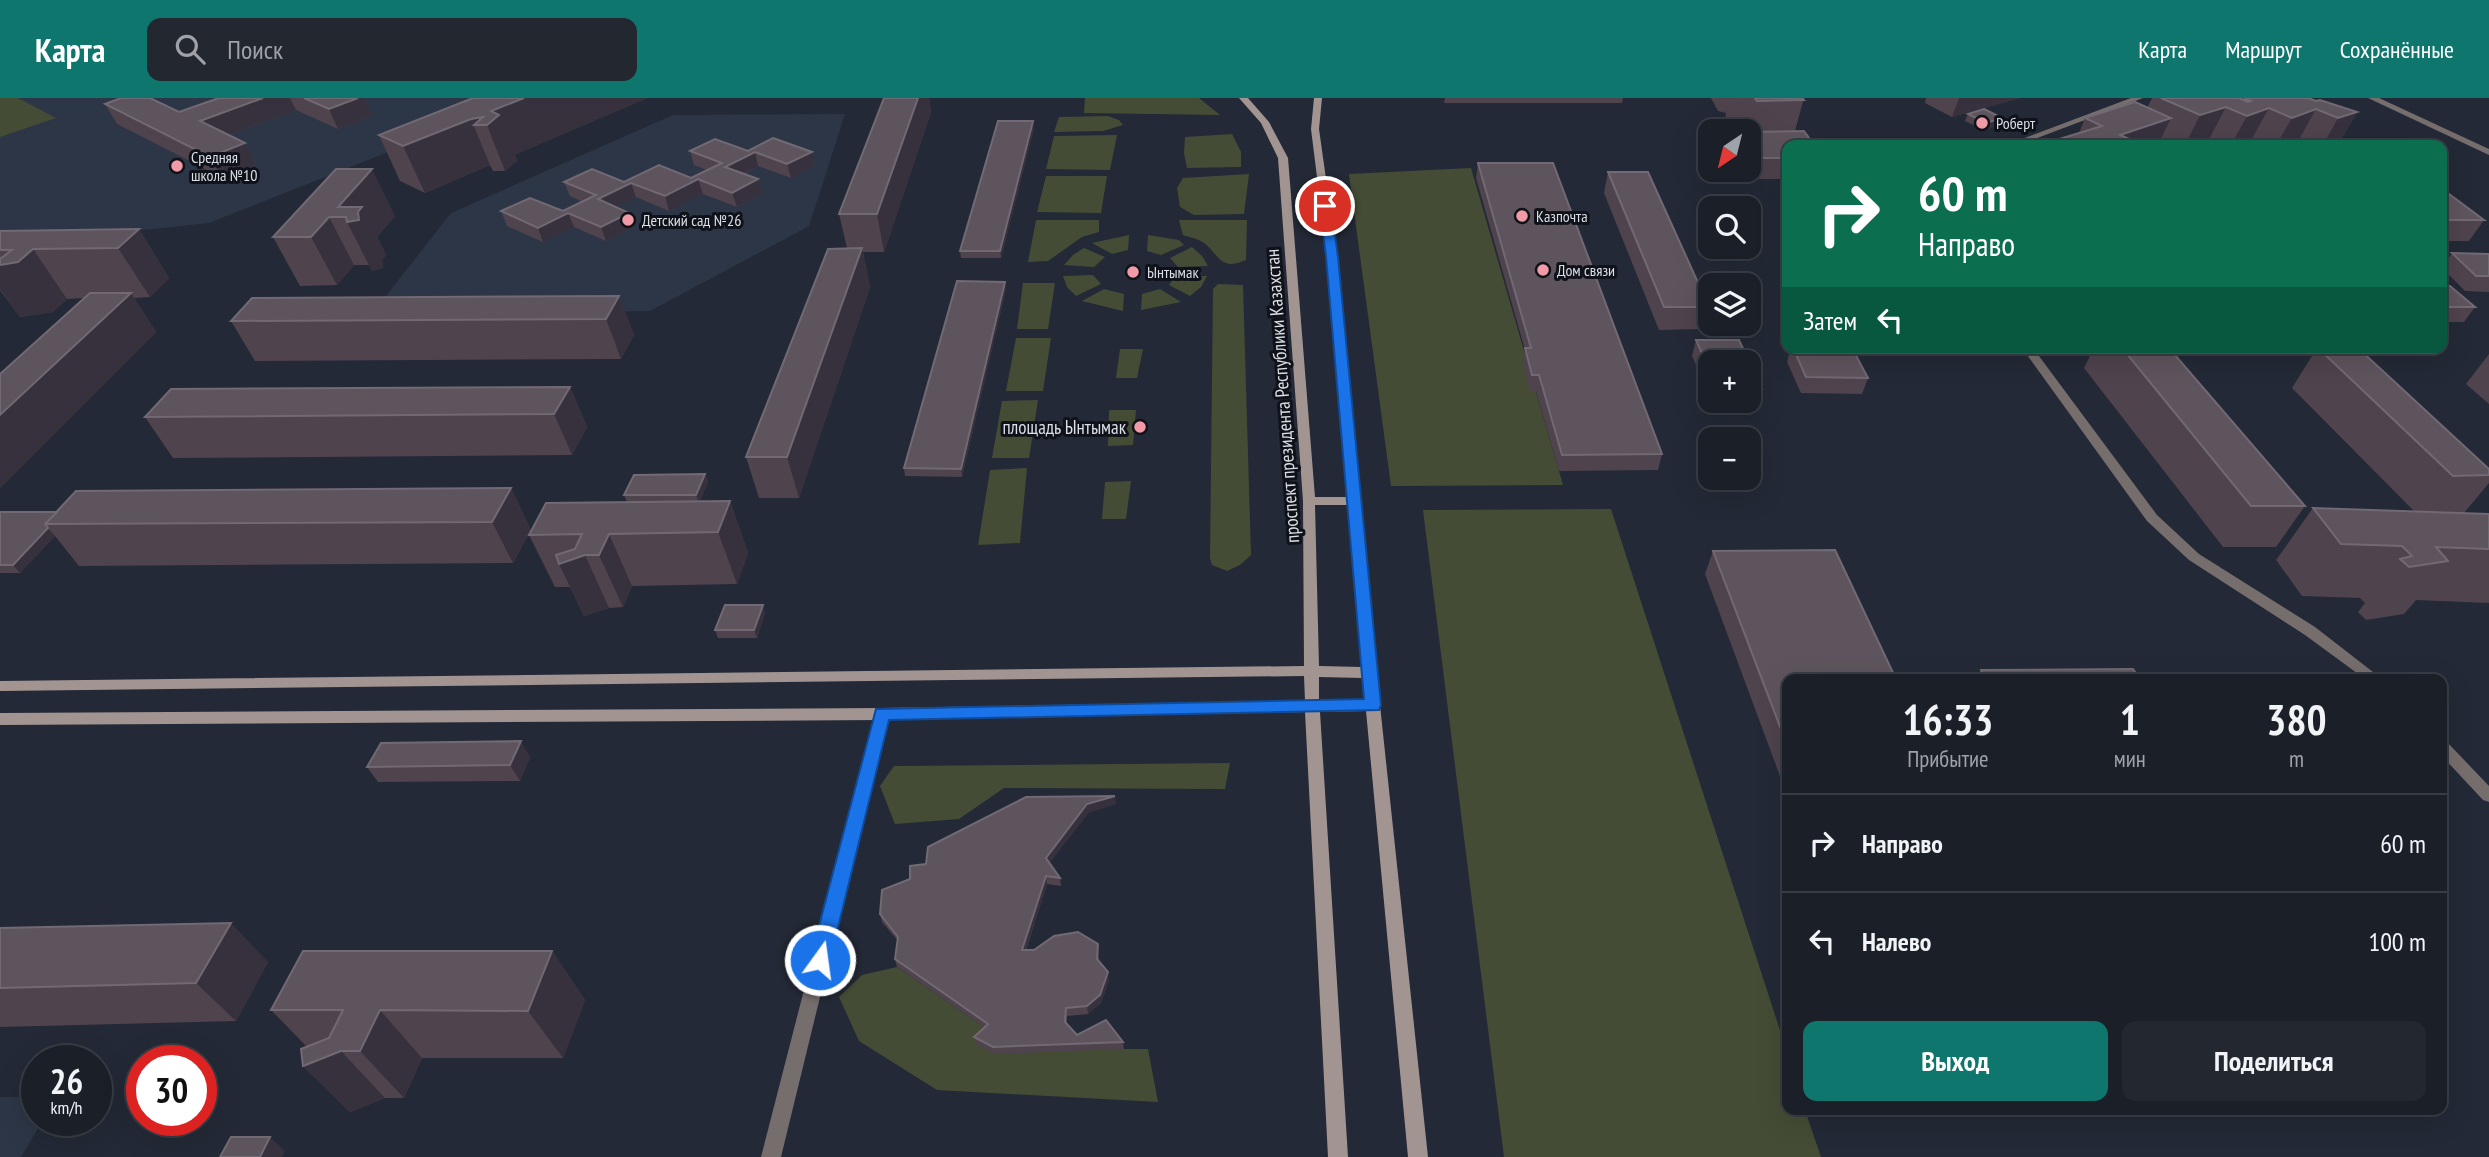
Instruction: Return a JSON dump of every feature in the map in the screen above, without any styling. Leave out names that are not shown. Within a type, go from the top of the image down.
[{"type":"main road","name":"проспект президента Республики Казахстан","points":[[1243,98],[1265,122],[1283,158],[1309,501],[1312,705],[1338,1157]]},
{"type":"main road","points":[[1318,98],[1315,129],[1332,257],[1373,705],[1419,1157]]},
{"type":"main road","points":[[1309,501],[1354,501]]},
{"type":"main road","points":[[0,686],[1312,671],[1371,673]]},
{"type":"main road","points":[[0,719],[882,714],[1373,705]]},
{"type":"street","points":[[2025,140],[2138,98]]},
{"type":"street","points":[[2372,98],[2489,152]]},
{"type":"street","points":[[2031,354],[2152,518],[2194,557],[2309,631],[2368,674]]},
{"type":"street","points":[[771,1157],[882,714]]},
{"type":"street","points":[[2447,751],[2489,796]]},
{"type":"shaded area","name":"Средняя школа №10","points":[[0,98],[475,98],[499,108],[209,223],[51,240],[0,241]]},
{"type":"shaded area","name":"Детский сад №26","points":[[845,114],[809,226],[650,311],[371,315],[451,213],[673,115]]},
{"type":"shaded area","points":[[0,1097],[21,1097],[21,1136],[33,1136],[21,1157],[0,1157]]},
{"type":"green space","points":[[0,98],[18,98],[56,118],[0,137]]},
{"type":"green space","points":[[1085,98],[1199,98],[1220,115],[1084,113]]},
{"type":"green space","points":[[1108,116],[1119,120],[1123,125],[1103,131],[1054,132],[1059,117]]},
{"type":"green space","points":[[1232,134],[1241,152],[1241,167],[1187,168],[1185,137]]},
{"type":"green space","points":[[1117,135],[1110,170],[1046,169],[1054,136]]},
{"type":"green space","points":[[1471,168],[1563,485],[1391,486],[1349,174]]},
{"type":"green space","points":[[1249,174],[1244,214],[1194,215],[1180,207],[1177,188],[1183,178]]},
{"type":"green space","points":[[1046,176],[1107,176],[1101,213],[1037,212]]},
{"type":"green space","points":[[1036,220],[1099,220],[1099,232],[1082,237],[1048,261],[1028,262]]},
{"type":"green space","points":[[1179,220],[1247,220],[1246,260],[1229,264],[1224,262],[1206,244],[1183,235]]},
{"type":"green space","points":[[1129,235],[1128,250],[1112,254],[1092,243]]},
{"type":"green space","points":[[1148,235],[1179,240],[1184,245],[1161,255],[1147,251]]},
{"type":"green space","points":[[1192,247],[1208,266],[1178,267],[1170,258]]},
{"type":"green space","points":[[1084,248],[1105,257],[1094,267],[1064,265],[1073,255]]},
{"type":"green space","points":[[1093,275],[1101,284],[1076,296],[1067,287],[1063,276]]},
{"type":"green space","points":[[1175,276],[1207,276],[1201,287],[1190,296],[1169,285]]},
{"type":"green space","points":[[1023,283],[1055,283],[1048,329],[1017,329]]},
{"type":"green space","points":[[1218,284],[1243,285],[1251,555],[1240,565],[1227,571],[1212,565],[1210,558],[1213,289]]},
{"type":"green space","points":[[1104,289],[1124,294],[1123,311],[1082,301]]},
{"type":"green space","points":[[1160,289],[1181,302],[1141,310],[1142,294]]},
{"type":"green space","points":[[1016,338],[1051,338],[1043,391],[1006,391]]},
{"type":"green space","points":[[1120,349],[1143,349],[1137,378],[1116,378]]},
{"type":"green space","points":[[1038,400],[1029,458],[992,458],[1002,401]]},
{"type":"green space","points":[[1109,410],[1136,410],[1133,445],[1108,446]]},
{"type":"green space","points":[[1027,468],[1020,543],[978,545],[990,470]]},
{"type":"green space","points":[[1131,481],[1126,519],[1102,519],[1105,482]]},
{"type":"green space","points":[[1611,509],[1782,1037],[1782,1115],[1807,1115],[1821,1157],[1504,1157],[1423,510]]},
{"type":"green space","points":[[1230,763],[1225,789],[1004,788],[959,819],[895,824],[880,786],[894,766]]},
{"type":"green space","points":[[897,967],[990,1031],[1124,1049],[1148,1049],[1158,1102],[937,1090],[859,1041],[839,997],[862,975]]},
{"type":"building","points":[[121,98],[150,98],[179,112],[219,98],[263,98],[200,121],[245,143],[210,157],[105,104]]},
{"type":"building","points":[[304,98],[358,98],[329,109]]},
{"type":"building","points":[[473,98],[524,98],[491,111],[499,115],[487,125],[474,125],[483,117],[471,119],[403,146],[379,135]]},
{"type":"building","points":[[884,98],[918,98],[877,214],[839,214]]},
{"type":"building","points":[[1755,98],[1802,98],[1804,100],[1757,101]]},
{"type":"building","points":[[2161,98],[2239,98],[2248,102],[2251,101],[2244,98],[2308,98],[2357,112],[2338,118],[2316,109],[2292,118],[2269,108],[2247,116],[2226,107],[2200,115]]},
{"type":"building","points":[[2135,102],[2171,118],[2120,135],[2131,140],[2056,140],[2102,126],[2085,118]]},
{"type":"building","points":[[1984,109],[2002,118],[1986,123],[1968,114]]},
{"type":"building","points":[[998,121],[1033,121],[1000,251],[960,251]]},
{"type":"building","points":[[1804,131],[1810,140],[1782,140],[1782,158],[1761,158],[1761,132]]},
{"type":"building","points":[[773,138],[812,152],[787,164],[755,152],[725,167],[758,179],[732,193],[698,179],[665,196],[631,183],[598,199],[629,213],[601,227],[568,213],[538,228],[501,211],[530,198],[563,211],[596,195],[564,182],[592,169],[624,182],[659,165],[691,178],[722,163],[690,151],[715,139],[748,151]]},
{"type":"building","name":"Дом связи","points":[[1478,163],[1553,163],[1662,454],[1562,455],[1539,375],[1532,375],[1525,348],[1531,348]]},
{"type":"building","points":[[336,169],[372,169],[338,207],[362,207],[358,212],[359,220],[347,222],[346,217],[329,217],[311,237],[273,237]]},
{"type":"building","points":[[1608,172],[1648,172],[1698,283],[1698,307],[1664,307]]},
{"type":"building","points":[[2447,192],[2484,220],[2447,220]]},
{"type":"building","points":[[139,229],[118,248],[33,249],[18,262],[0,265],[0,259],[12,250],[0,250],[0,231]]},
{"type":"building","points":[[862,248],[787,457],[746,457],[828,249]]},
{"type":"building","points":[[2452,253],[2489,254],[2489,276],[2476,276]]},
{"type":"building","points":[[957,281],[1005,282],[961,469],[904,468]]},
{"type":"building","points":[[2447,286],[2450,286],[2475,307],[2447,307]]},
{"type":"building","points":[[90,293],[131,293],[0,415],[0,374]]},
{"type":"building","points":[[619,296],[606,319],[231,321],[252,298]]},
{"type":"building","points":[[1696,340],[1739,340],[1744,350],[1700,350]]},
{"type":"building","points":[[1796,354],[1855,354],[1868,378],[1806,377]]},
{"type":"building","points":[[2127,354],[2174,354],[2305,506],[2251,506]]},
{"type":"building","points":[[2324,354],[2364,354],[2489,469],[2489,475],[2453,476]]},
{"type":"building","points":[[570,387],[554,414],[145,417],[171,389]]},
{"type":"building","points":[[705,474],[696,495],[624,495],[634,475]]},
{"type":"building","points":[[511,488],[492,522],[45,524],[76,491]]},
{"type":"building","points":[[730,501],[718,532],[609,534],[599,555],[585,555],[559,564],[556,555],[575,549],[582,534],[529,535],[546,503]]},
{"type":"building","points":[[2313,508],[2489,514],[2489,549],[2436,547],[2448,561],[2409,567],[2400,559],[2412,556],[2402,546],[2341,544]]},
{"type":"building","points":[[0,512],[57,512],[45,524],[48,528],[13,565],[0,565]]},
{"type":"building","points":[[1835,550],[1894,674],[1782,674],[1782,732],[1713,551]]},
{"type":"building","points":[[725,605],[763,605],[754,630],[715,630]]},
{"type":"building","points":[[2133,669],[2136,674],[1983,674],[1981,670]]},
{"type":"building","points":[[521,741],[510,765],[367,767],[381,743]]},
{"type":"building","points":[[1115,796],[1087,804],[1046,858],[1060,878],[1046,876],[1022,950],[1034,950],[1054,936],[1078,932],[1098,944],[1097,959],[1108,972],[1100,995],[1087,1006],[1066,1008],[1065,1022],[1077,1035],[1106,1020],[1123,1042],[993,1047],[974,1037],[988,1024],[895,959],[898,937],[880,914],[882,890],[910,879],[910,866],[926,864],[928,847],[1026,797]]},
{"type":"building","points":[[231,923],[196,983],[0,988],[0,928]]},
{"type":"building","points":[[303,951],[552,951],[528,1011],[380,1010],[360,1051],[341,1051],[303,1066],[301,1049],[329,1038],[343,1010],[271,1010]]},
{"type":"building","points":[[231,1137],[270,1137],[260,1157],[220,1157]]},
{"type":"place","name":"Роберт","points":[[1982,123]]},
{"type":"place","name":"Средняя школа №10","points":[[177,166]]},
{"type":"place","name":"Казпочта","points":[[1522,216]]},
{"type":"place","name":"Детский сад №26","points":[[628,220]]},
{"type":"place","name":"Дом связи","points":[[1543,270]]},
{"type":"place","name":"Ынтымак","points":[[1133,272]]},
{"type":"place","name":"площадь Ынтымак","points":[[1140,427]]},
{"type":"route","points":[[820,960],[882,714],[1373,705],[1325,206]]}]
